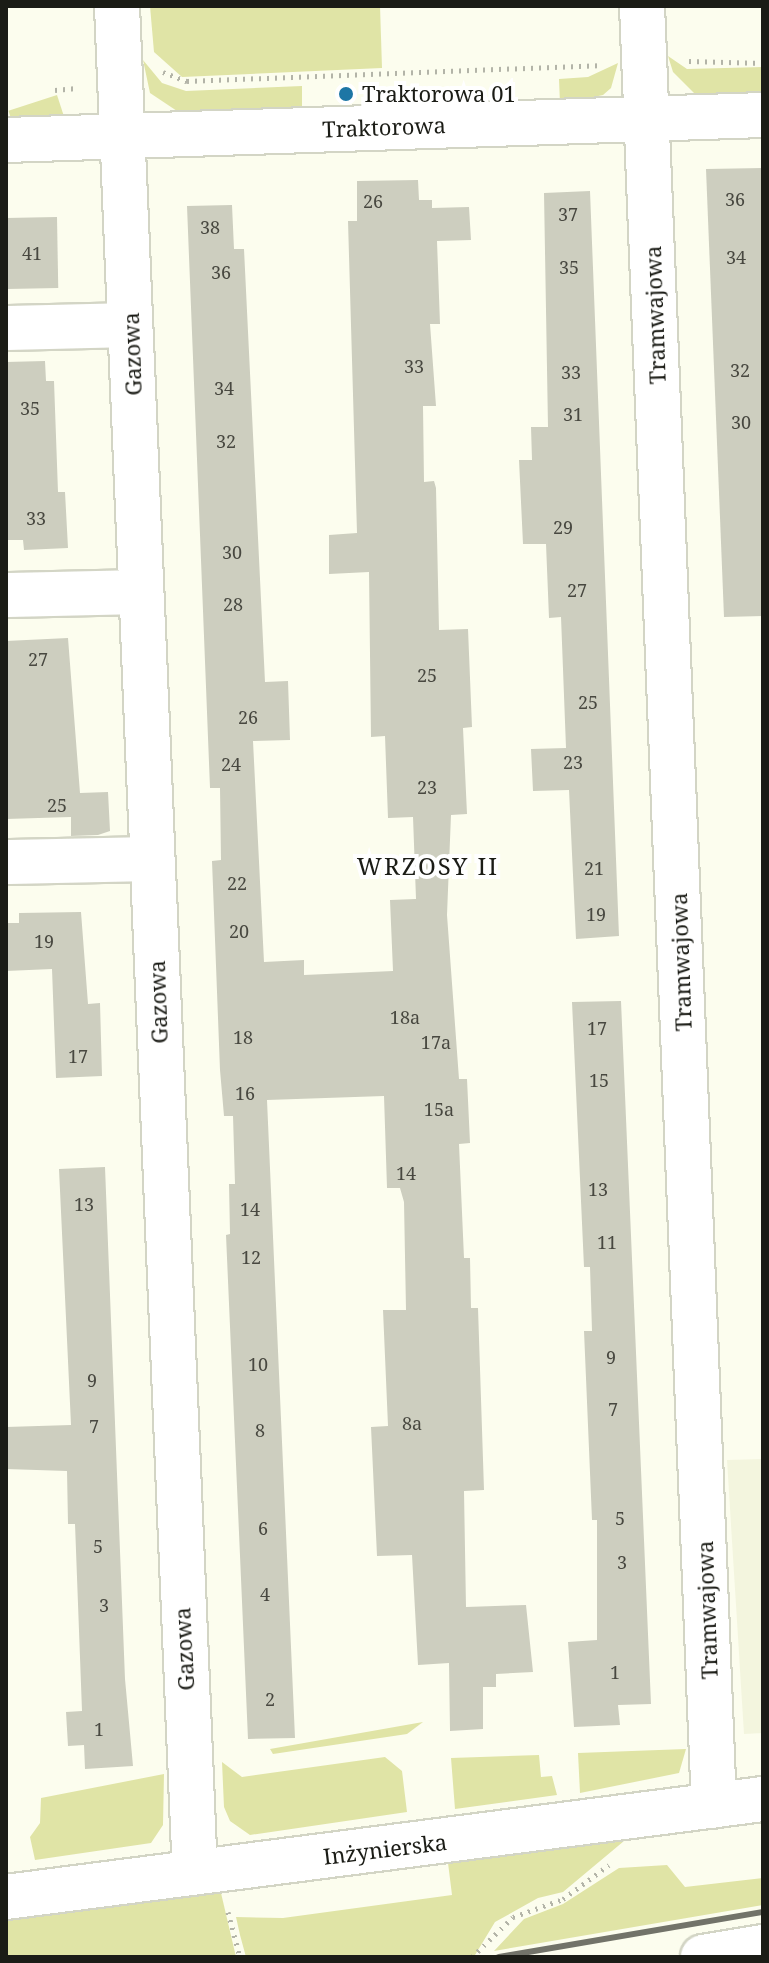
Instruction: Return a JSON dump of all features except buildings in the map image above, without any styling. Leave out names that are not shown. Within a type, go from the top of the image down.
[{"type":"street","name":"Gazowa","points":[[117,6],[195,1871]]},
{"type":"street","name":"Tramwajowa","points":[[642,6],[714,1806]]},
{"type":"street","name":"Traktorowa","points":[[6,140],[123,133],[763,115]]},
{"type":"street","points":[[6,328],[130,325]]},
{"type":"street","points":[[6,595],[141,592]]},
{"type":"street","points":[[6,862],[152,859]]},
{"type":"street","name":"Inżynierska","points":[[6,1897],[763,1799]]},
{"type":"street","points":[[703,1957],[763,1947]]},
{"type":"path","points":[[682,57],[704,65],[763,63]]},
{"type":"path","points":[[159,70],[187,81],[584,68],[611,58]]},
{"type":"path","points":[[47,91],[87,83]]},
{"type":"path","points":[[472,1957],[513,1917],[563,1899],[618,1858],[638,1817]]},
{"type":"shaded area","points":[[763,1459],[763,1733],[744,1734],[727,1460]]},
{"type":"green space","points":[[150,6],[380,6],[382,68],[182,77],[154,52]]},
{"type":"green space","points":[[668,56],[687,69],[763,67],[763,96],[710,98],[694,93],[673,72]]},
{"type":"green space","points":[[143,60],[162,83],[186,91],[302,86],[302,111],[177,111],[150,93]]},
{"type":"green space","points":[[618,63],[611,88],[603,95],[560,104],[559,79],[588,77]]},
{"type":"green space","points":[[57,95],[63,114],[15,130],[8,111]]},
{"type":"green space","points":[[423,1722],[407,1734],[273,1754],[270,1749]]},
{"type":"green space","points":[[686,1749],[679,1773],[580,1793],[578,1753]]},
{"type":"green space","points":[[539,1755],[541,1777],[552,1776],[557,1795],[455,1809],[451,1758]]},
{"type":"green space","points":[[385,1757],[402,1771],[407,1812],[250,1835],[230,1821],[224,1807],[222,1762],[242,1777]]},
{"type":"green space","points":[[164,1774],[163,1825],[151,1843],[35,1860],[30,1837],[40,1823],[41,1798]]},
{"type":"green space","points":[[624,1841],[563,1892],[538,1898],[495,1922],[475,1955],[246,1957],[236,1917],[283,1918],[452,1895],[448,1863]]},
{"type":"green space","points":[[667,1865],[685,1887],[763,1878],[763,1905],[494,1951],[524,1919],[563,1904],[619,1868]]},
{"type":"green space","points":[[221,1893],[236,1957],[6,1957],[6,1919]]},
{"type":"railway","points":[[499,1957],[763,1912]]},
{"type":"place","name":"Traktorowa 01","points":[[346,94]]},
{"type":"district","name":"WRZOSY II","points":[[428,866]]}]
